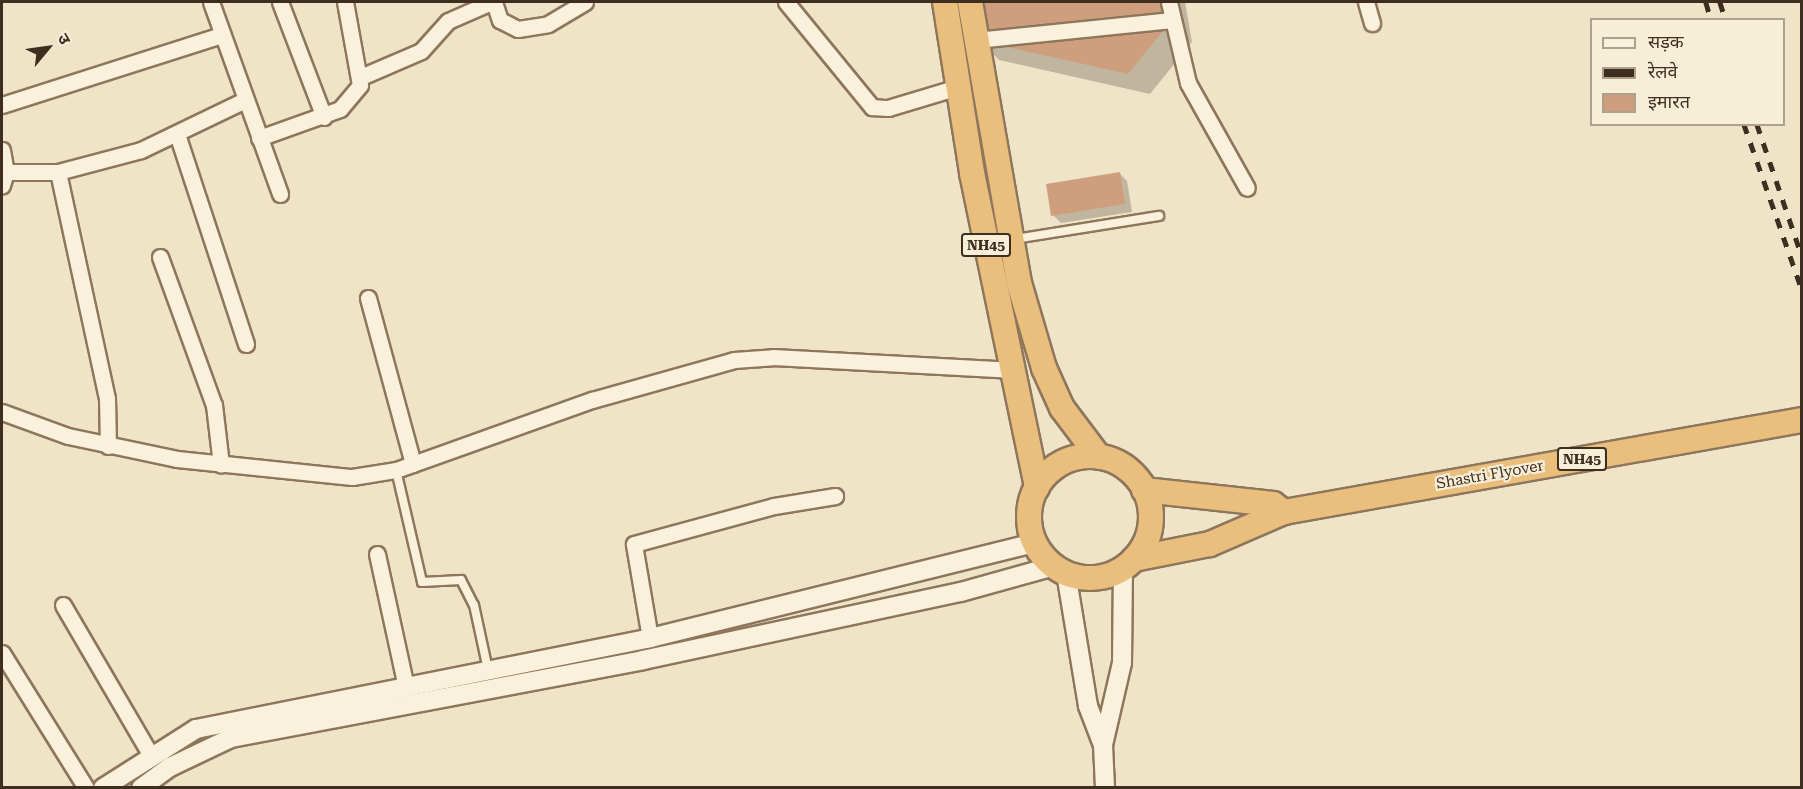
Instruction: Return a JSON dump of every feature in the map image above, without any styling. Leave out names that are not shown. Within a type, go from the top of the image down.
[{"type":"highway","name":"NH45","points":[[945,2],[958,87],[1010,370],[1037,487],[1029,515],[1035,543],[1060,569],[1095,578],[1128,564],[1210,544],[1284,512]]},
{"type":"highway","name":"NH45","points":[[970,2],[1012,239],[1044,368],[1062,408],[1099,457],[1125,468],[1144,490],[1273,504],[1284,512]]},
{"type":"highway","name":"Shastri Flyover","points":[[1284,512],[1802,420]]},
{"type":"highway","points":[[1037,487],[1063,462],[1099,457]]},
{"type":"highway","points":[[1128,564],[1148,534],[1144,490]]},
{"type":"street","points":[[211,2],[244,100],[280,194]]},
{"type":"street","points":[[280,2],[324,117]]},
{"type":"street","points":[[345,2],[363,76]]},
{"type":"street","points":[[259,138],[324,117],[352,98],[363,76],[421,51],[448,21],[493,2],[500,21],[518,29],[548,24],[585,2]]},
{"type":"street","points":[[786,2],[872,107],[888,108],[958,87]]},
{"type":"street","points":[[1168,2],[1188,83],[1247,188]]},
{"type":"street","points":[[1366,2],[1372,23]]},
{"type":"street","points":[[976,39],[1172,20]]},
{"type":"street","points":[[2,105],[222,35]]},
{"type":"street","points":[[2,150],[4,179],[58,172],[178,137],[244,100]]},
{"type":"street","points":[[178,137],[246,344]]},
{"type":"street","points":[[58,172],[107,398],[108,446]]},
{"type":"street","points":[[160,257],[214,405],[221,465]]},
{"type":"street","points":[[368,298],[413,464]]},
{"type":"street","points":[[2,412],[108,446],[221,465],[352,477],[396,470],[592,400],[734,360],[773,357],[1010,370]]},
{"type":"street","points":[[650,638],[634,544],[774,506],[835,496]]},
{"type":"street","points":[[103,788],[150,754],[196,729],[650,638],[1035,543]]},
{"type":"street","points":[[377,554],[406,687]]},
{"type":"street","points":[[1106,788],[1103,745],[1122,663],[1128,564]]},
{"type":"street","points":[[141,788],[170,767],[231,738],[643,660],[1060,569],[1088,706],[1103,745]]},
{"type":"street","points":[[63,605],[150,754]]},
{"type":"street","points":[[2,653],[86,788]]},
{"type":"lane","points":[[1012,239],[1159,216]]},
{"type":"lane","points":[[396,470],[422,582],[461,580],[474,604],[488,670]]},
{"type":"building","points":[[970,2],[1169,2],[1172,20],[1128,74],[976,40]]},
{"type":"building","points":[[1120,172],[1125,204],[1051,216],[1046,184]]},
{"type":"railway","points":[[1706,2],[1710,18]]},
{"type":"railway","points":[[1720,2],[1725,18]]},
{"type":"railway","points":[[1745,126],[1802,290]]},
{"type":"railway","points":[[1758,126],[1802,256]]}]
